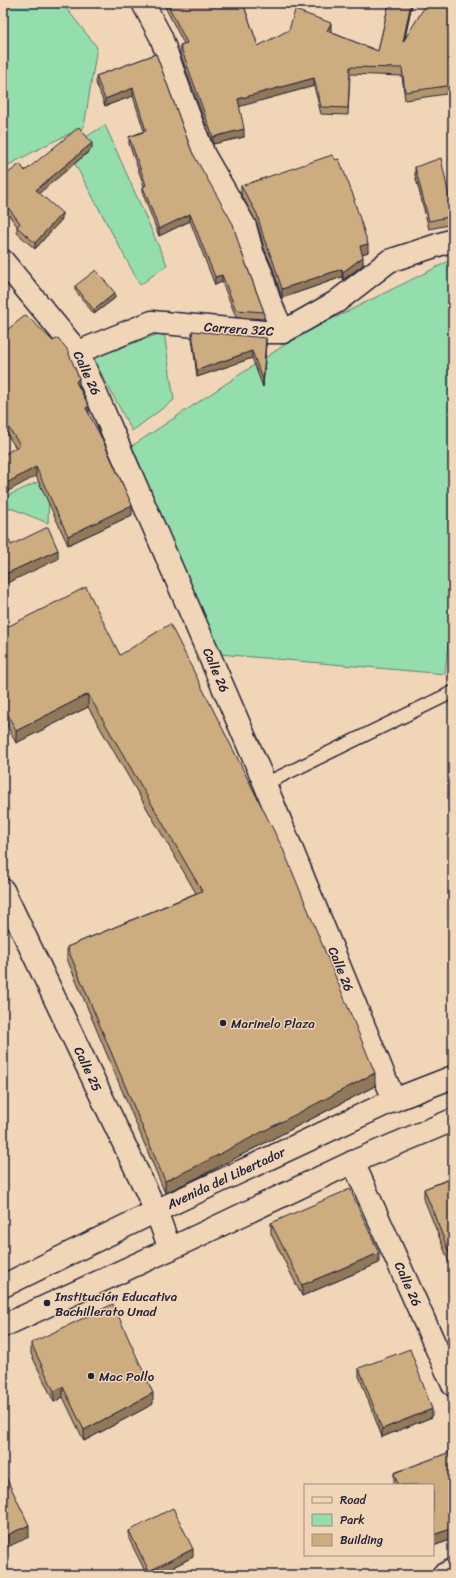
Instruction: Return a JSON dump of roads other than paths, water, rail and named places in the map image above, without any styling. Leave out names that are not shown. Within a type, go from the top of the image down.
[{"type":"street","points":[[143,3],[161,37],[204,155],[245,226],[252,252],[261,273],[269,300],[283,332]]},
{"type":"street","name":"Carrera 32C","points":[[78,352],[152,322],[264,332],[283,332],[336,302],[389,261],[453,240]]},
{"type":"street","name":"Calle 26","points":[[3,261],[78,352],[265,784],[394,1100]]},
{"type":"street","name":"Calle 25","points":[[3,890],[156,1211],[170,1249]]},
{"type":"street","name":"Avenida del Libertador","points":[[3,1286],[156,1211],[394,1100],[453,1077]]},
{"type":"street","points":[[3,1326],[353,1162],[453,1120]]},
{"type":"street","name":"Calle 26","points":[[353,1162],[453,1385]]},
{"type":"street","points":[[443,1575],[453,1570]]},
{"type":"lane","points":[[265,784],[453,692]]},
{"type":"place","name":"Marinelo Plaza","points":[[223,1023]]},
{"type":"place","name":"Institución Educativa Bachillerato Unad","points":[[47,1303]]},
{"type":"place","name":"Mac Pollo","points":[[91,1376]]}]
